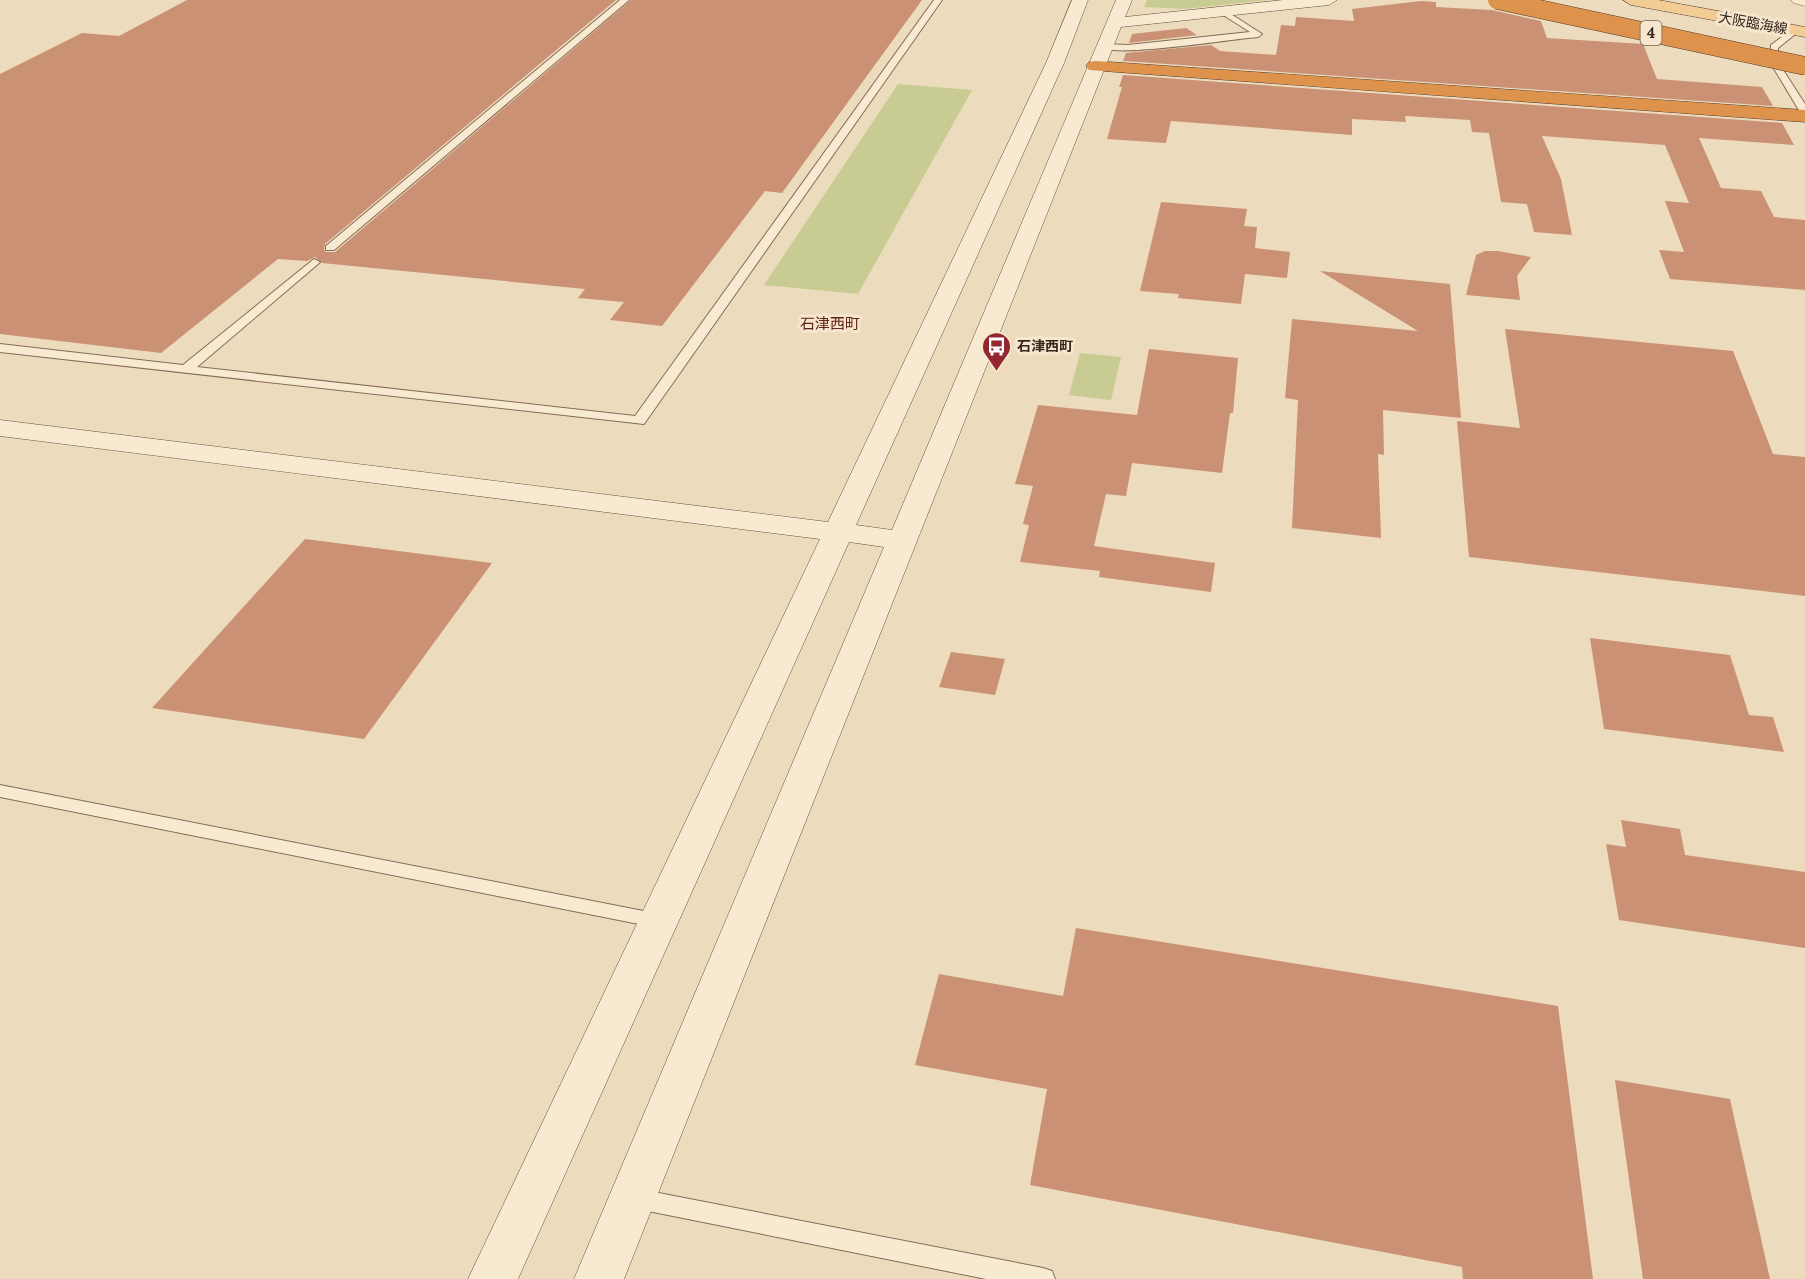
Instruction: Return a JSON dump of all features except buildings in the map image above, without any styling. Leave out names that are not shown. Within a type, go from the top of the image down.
[{"type":"highway","name":"4","points":[[1497,0],[1805,66]]},
{"type":"highway","name":"4","points":[[1533,0],[1805,58]]},
{"type":"highway","points":[[1540,0],[1672,30]]},
{"type":"highway","points":[[1109,34],[1248,77],[1805,114]]},
{"type":"main road","name":"大阪臨海線","points":[[1631,0],[1802,28]]},
{"type":"main road","name":"大阪臨海線","points":[[1686,0],[1802,28]]},
{"type":"street","points":[[1055,63],[1109,34],[1223,11],[1329,0]]},
{"type":"street","points":[[493,1279],[1055,63],[1077,4]]},
{"type":"street","points":[[599,1279],[1109,34]]},
{"type":"street","points":[[0,428],[902,540]]},
{"type":"lane","points":[[330,248],[625,0]]},
{"type":"lane","points":[[0,348],[639,421],[938,0]]},
{"type":"lane","points":[[1109,34],[1128,48],[1258,34],[1223,11]]},
{"type":"lane","points":[[1802,28],[1774,47],[1774,62],[1805,114]]},
{"type":"lane","points":[[186,369],[314,262]]},
{"type":"lane","points":[[0,791],[659,921]]},
{"type":"lane","points":[[632,1197],[1042,1279]]},
{"type":"green space","points":[[1147,0],[1267,0],[1185,9],[1144,7]]},
{"type":"green space","points":[[898,84],[972,90],[858,294],[764,285]]},
{"type":"green space","points":[[1080,353],[1121,357],[1111,400],[1069,395]]},
{"type":"place","name":"石津西町","points":[[996,372]]},
{"type":"district","name":"石津西町","points":[[830,324]]}]
